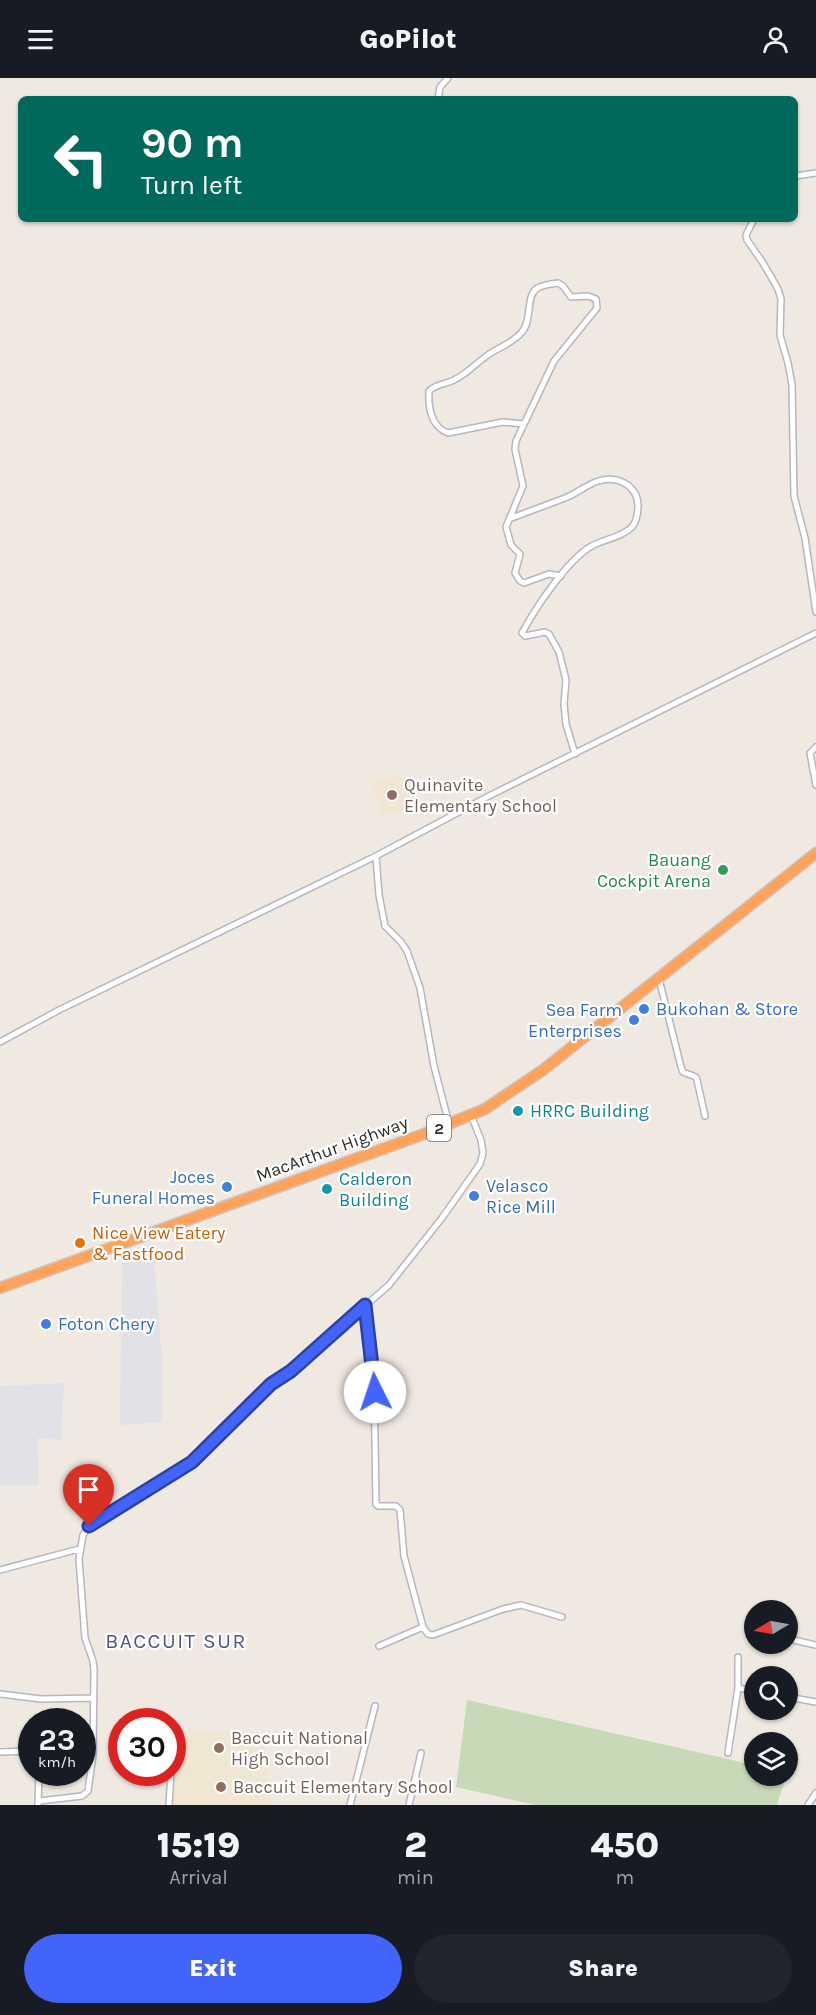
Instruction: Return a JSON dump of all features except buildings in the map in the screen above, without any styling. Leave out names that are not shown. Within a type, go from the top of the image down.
[{"type":"highway","name":"MacArthur Highway","points":[[0,1288],[449,1124],[492,1104],[543,1070],[816,853]]},
{"type":"street","points":[[438,96],[440,87],[448,78]]},
{"type":"street","points":[[798,176],[816,173]]},
{"type":"street","points":[[753,222],[746,236],[747,240],[778,289],[781,299],[780,336],[789,363],[792,385],[794,496],[805,538],[816,612]]},
{"type":"street","points":[[525,424],[494,423],[448,433],[433,422],[429,391],[434,387],[454,381],[490,353],[509,345],[523,332],[528,321],[531,295],[534,291],[537,288],[558,283],[572,297],[593,297],[596,299],[597,308],[554,361],[525,424],[516,441],[515,449],[523,486],[506,527],[508,540],[520,555],[515,573],[520,581],[524,583],[549,574],[561,576]]},
{"type":"street","points":[[508,520],[570,496],[597,481],[614,480],[626,483],[633,488],[637,497],[637,518],[632,526],[587,549],[561,576],[522,634],[528,636],[544,632],[549,634],[559,652],[566,680],[564,704],[566,724],[576,754]]},
{"type":"street","points":[[0,1042],[188,946],[376,856],[487,797],[816,633]]},
{"type":"street","points":[[816,747],[810,753],[816,785]]},
{"type":"street","points":[[376,856],[379,896],[385,926],[407,951],[420,988],[434,1066],[449,1124]]},
{"type":"street","points":[[658,978],[681,1067],[683,1072],[696,1077],[705,1116]]},
{"type":"street","points":[[39,1786],[38,1803],[82,1796],[88,1791],[93,1755],[94,1698],[93,1661],[84,1628],[80,1549],[83,1535],[89,1526],[192,1462],[271,1384],[291,1371],[389,1285],[442,1218],[480,1164],[483,1153],[481,1140],[471,1115]]},
{"type":"street","points":[[365,1305],[374,1375],[376,1504],[396,1506],[400,1510],[404,1556],[423,1627],[428,1634],[433,1635],[502,1609],[521,1605],[562,1617]]},
{"type":"street","points":[[0,1570],[80,1549]]},
{"type":"street","points":[[379,1646],[423,1627]]},
{"type":"street","points":[[798,1641],[816,1645]]},
{"type":"street","points":[[728,1753],[738,1688],[738,1658]]},
{"type":"street","points":[[738,1688],[744,1689]]},
{"type":"street","points":[[0,1694],[41,1699],[94,1698]]},
{"type":"street","points":[[798,1699],[816,1702]]},
{"type":"street","points":[[350,1805],[375,1706]]},
{"type":"street","points":[[0,1752],[18,1751]]},
{"type":"street","points":[[410,1805],[421,1753]]},
{"type":"street","points":[[169,1805],[170,1786]]},
{"type":"street","points":[[808,1805],[816,1793]]},
{"type":"shaded area","name":"Quinavite Elementary School","points":[[402,775],[411,808],[381,816],[373,781]]},
{"type":"shaded area","points":[[153,1243],[163,1373],[162,1422],[120,1425],[122,1254]]},
{"type":"shaded area","points":[[64,1383],[61,1440],[38,1438],[39,1485],[0,1485],[0,1386]]},
{"type":"shaded area","points":[[186,1730],[264,1734],[271,1805],[172,1805],[172,1786],[186,1786]]},
{"type":"green space","points":[[467,1700],[744,1763],[744,1786],[783,1786],[777,1805],[535,1805],[456,1787]]},
{"type":"place","name":"Quinavite Elementary School","points":[[392,795]]},
{"type":"place","name":"Bauang Cockpit Arena","points":[[723,870]]},
{"type":"place","name":"Bukohan & Store","points":[[644,1009]]},
{"type":"place","name":"Sea Farm Enterprises","points":[[634,1020]]},
{"type":"place","name":"HRRC Building","points":[[518,1111]]},
{"type":"place","name":"Joces Funeral Homes","points":[[227,1187]]},
{"type":"place","name":"Calderon Building","points":[[327,1189]]},
{"type":"place","name":"Velasco Rice Mill","points":[[474,1196]]},
{"type":"place","name":"Nice View Eatery & Fastfood","points":[[80,1243]]},
{"type":"place","name":"Foton Chery","points":[[46,1324]]},
{"type":"place","name":"Baccuit National High School","points":[[219,1748]]},
{"type":"place","name":"Baccuit Elementary School","points":[[221,1787]]},
{"type":"district","name":"BACCUIT SUR","points":[[176,1641]]},
{"type":"route","points":[[89,1526],[123,1507],[192,1462],[271,1384],[291,1371],[365,1305],[375,1392]]}]
